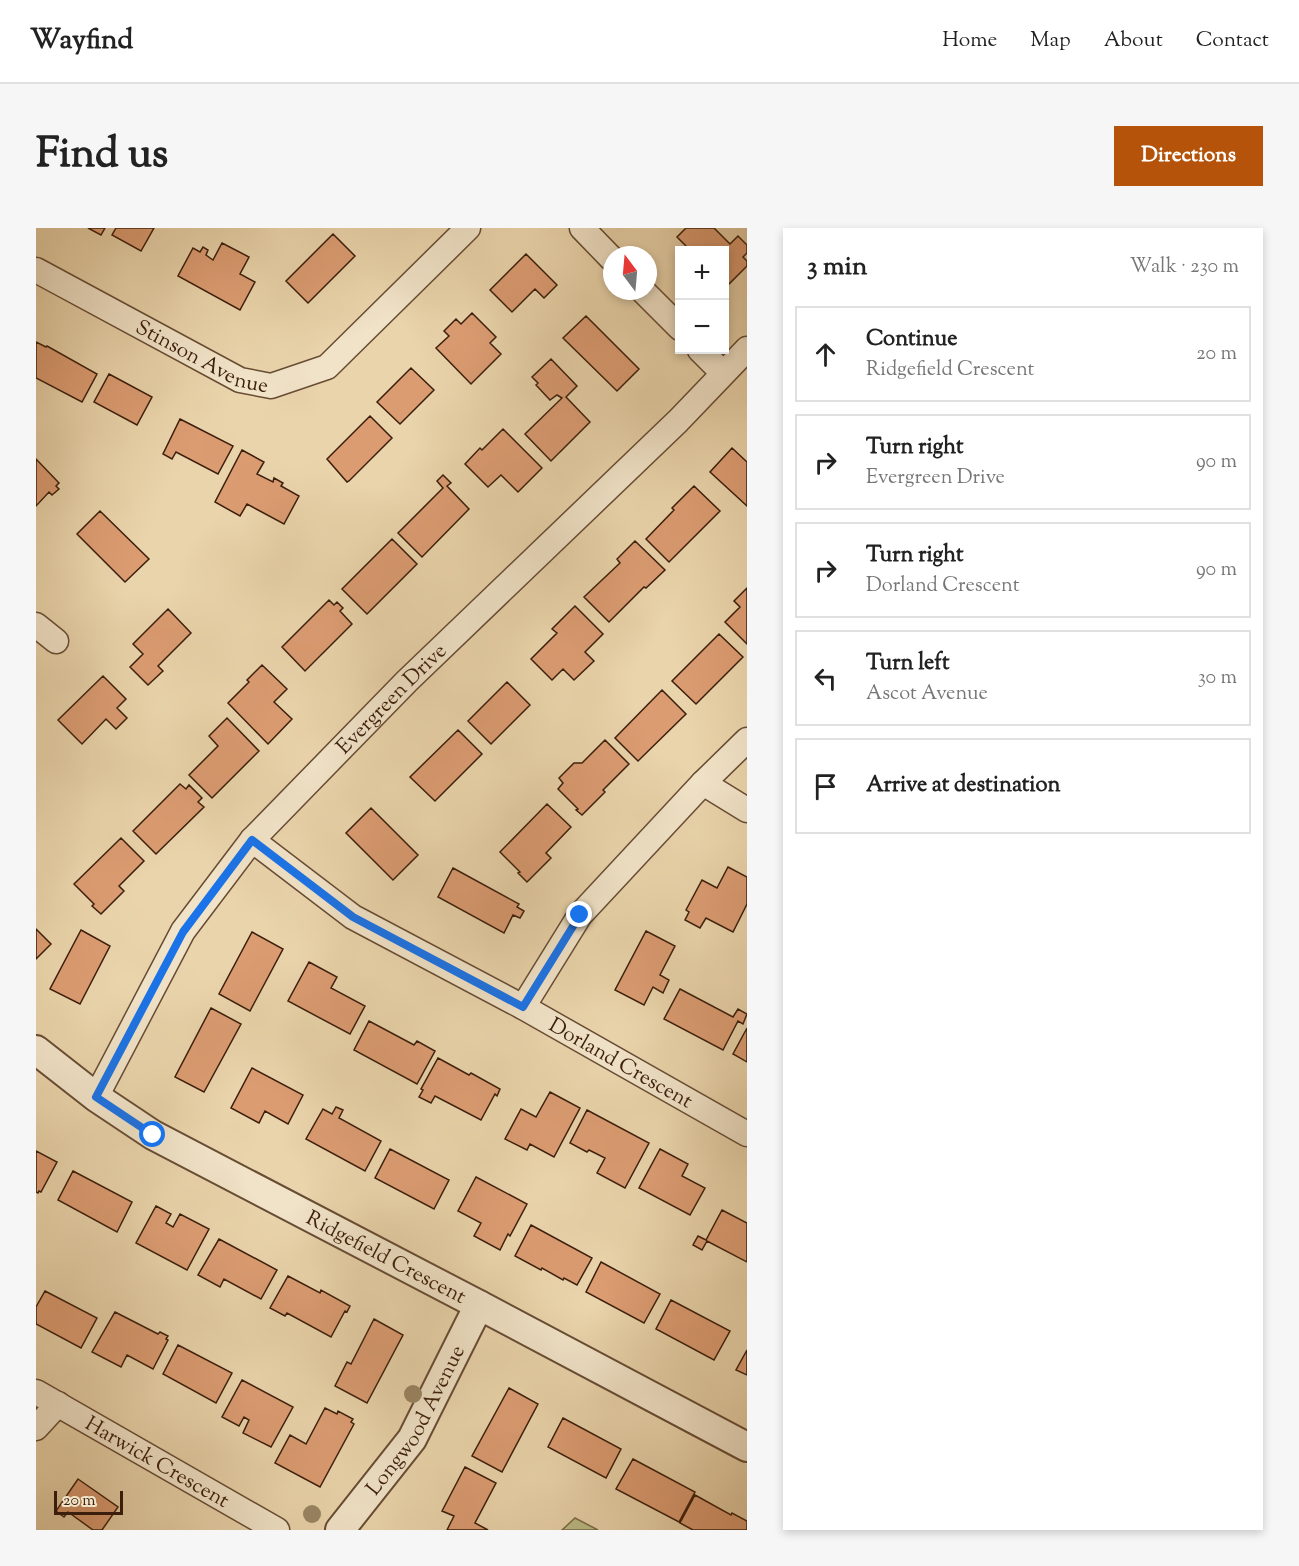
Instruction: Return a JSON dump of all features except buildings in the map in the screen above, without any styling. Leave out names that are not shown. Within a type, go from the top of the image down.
[{"type":"street","name":"Stinson Avenue","points":[[36,270],[240,380],[271,386],[327,367],[468,228]]},
{"type":"street","points":[[582,228],[603,250]]},
{"type":"street","points":[[652,300],[675,323]]},
{"type":"street","name":"Evergreen Drive","points":[[96,1097],[183,932],[252,840],[407,681],[678,421],[747,349]]},
{"type":"street","points":[[704,354],[723,373]]},
{"type":"street","points":[[36,625],[56,641]]},
{"type":"street","points":[[523,1007],[580,915],[703,783],[747,740]]},
{"type":"street","points":[[703,783],[747,810]]},
{"type":"street","name":"Dorland Crescent","points":[[252,840],[353,917],[523,1007],[747,1134]]},
{"type":"street","name":"Ridgefield Crescent","points":[[36,1050],[96,1097],[153,1135],[747,1447]]},
{"type":"street","name":"Longwood Avenue","points":[[340,1530],[411,1439],[479,1305]]},
{"type":"street","name":"Harwick Crescent","points":[[36,1392],[277,1530]]},
{"type":"street","points":[[36,1428],[58,1404]]},
{"type":"green space","points":[[575,1518],[598,1530],[562,1530]]},
{"type":"route","points":[[153,1135],[96,1097],[183,932],[252,840],[353,917],[523,1007],[580,915]]}]
